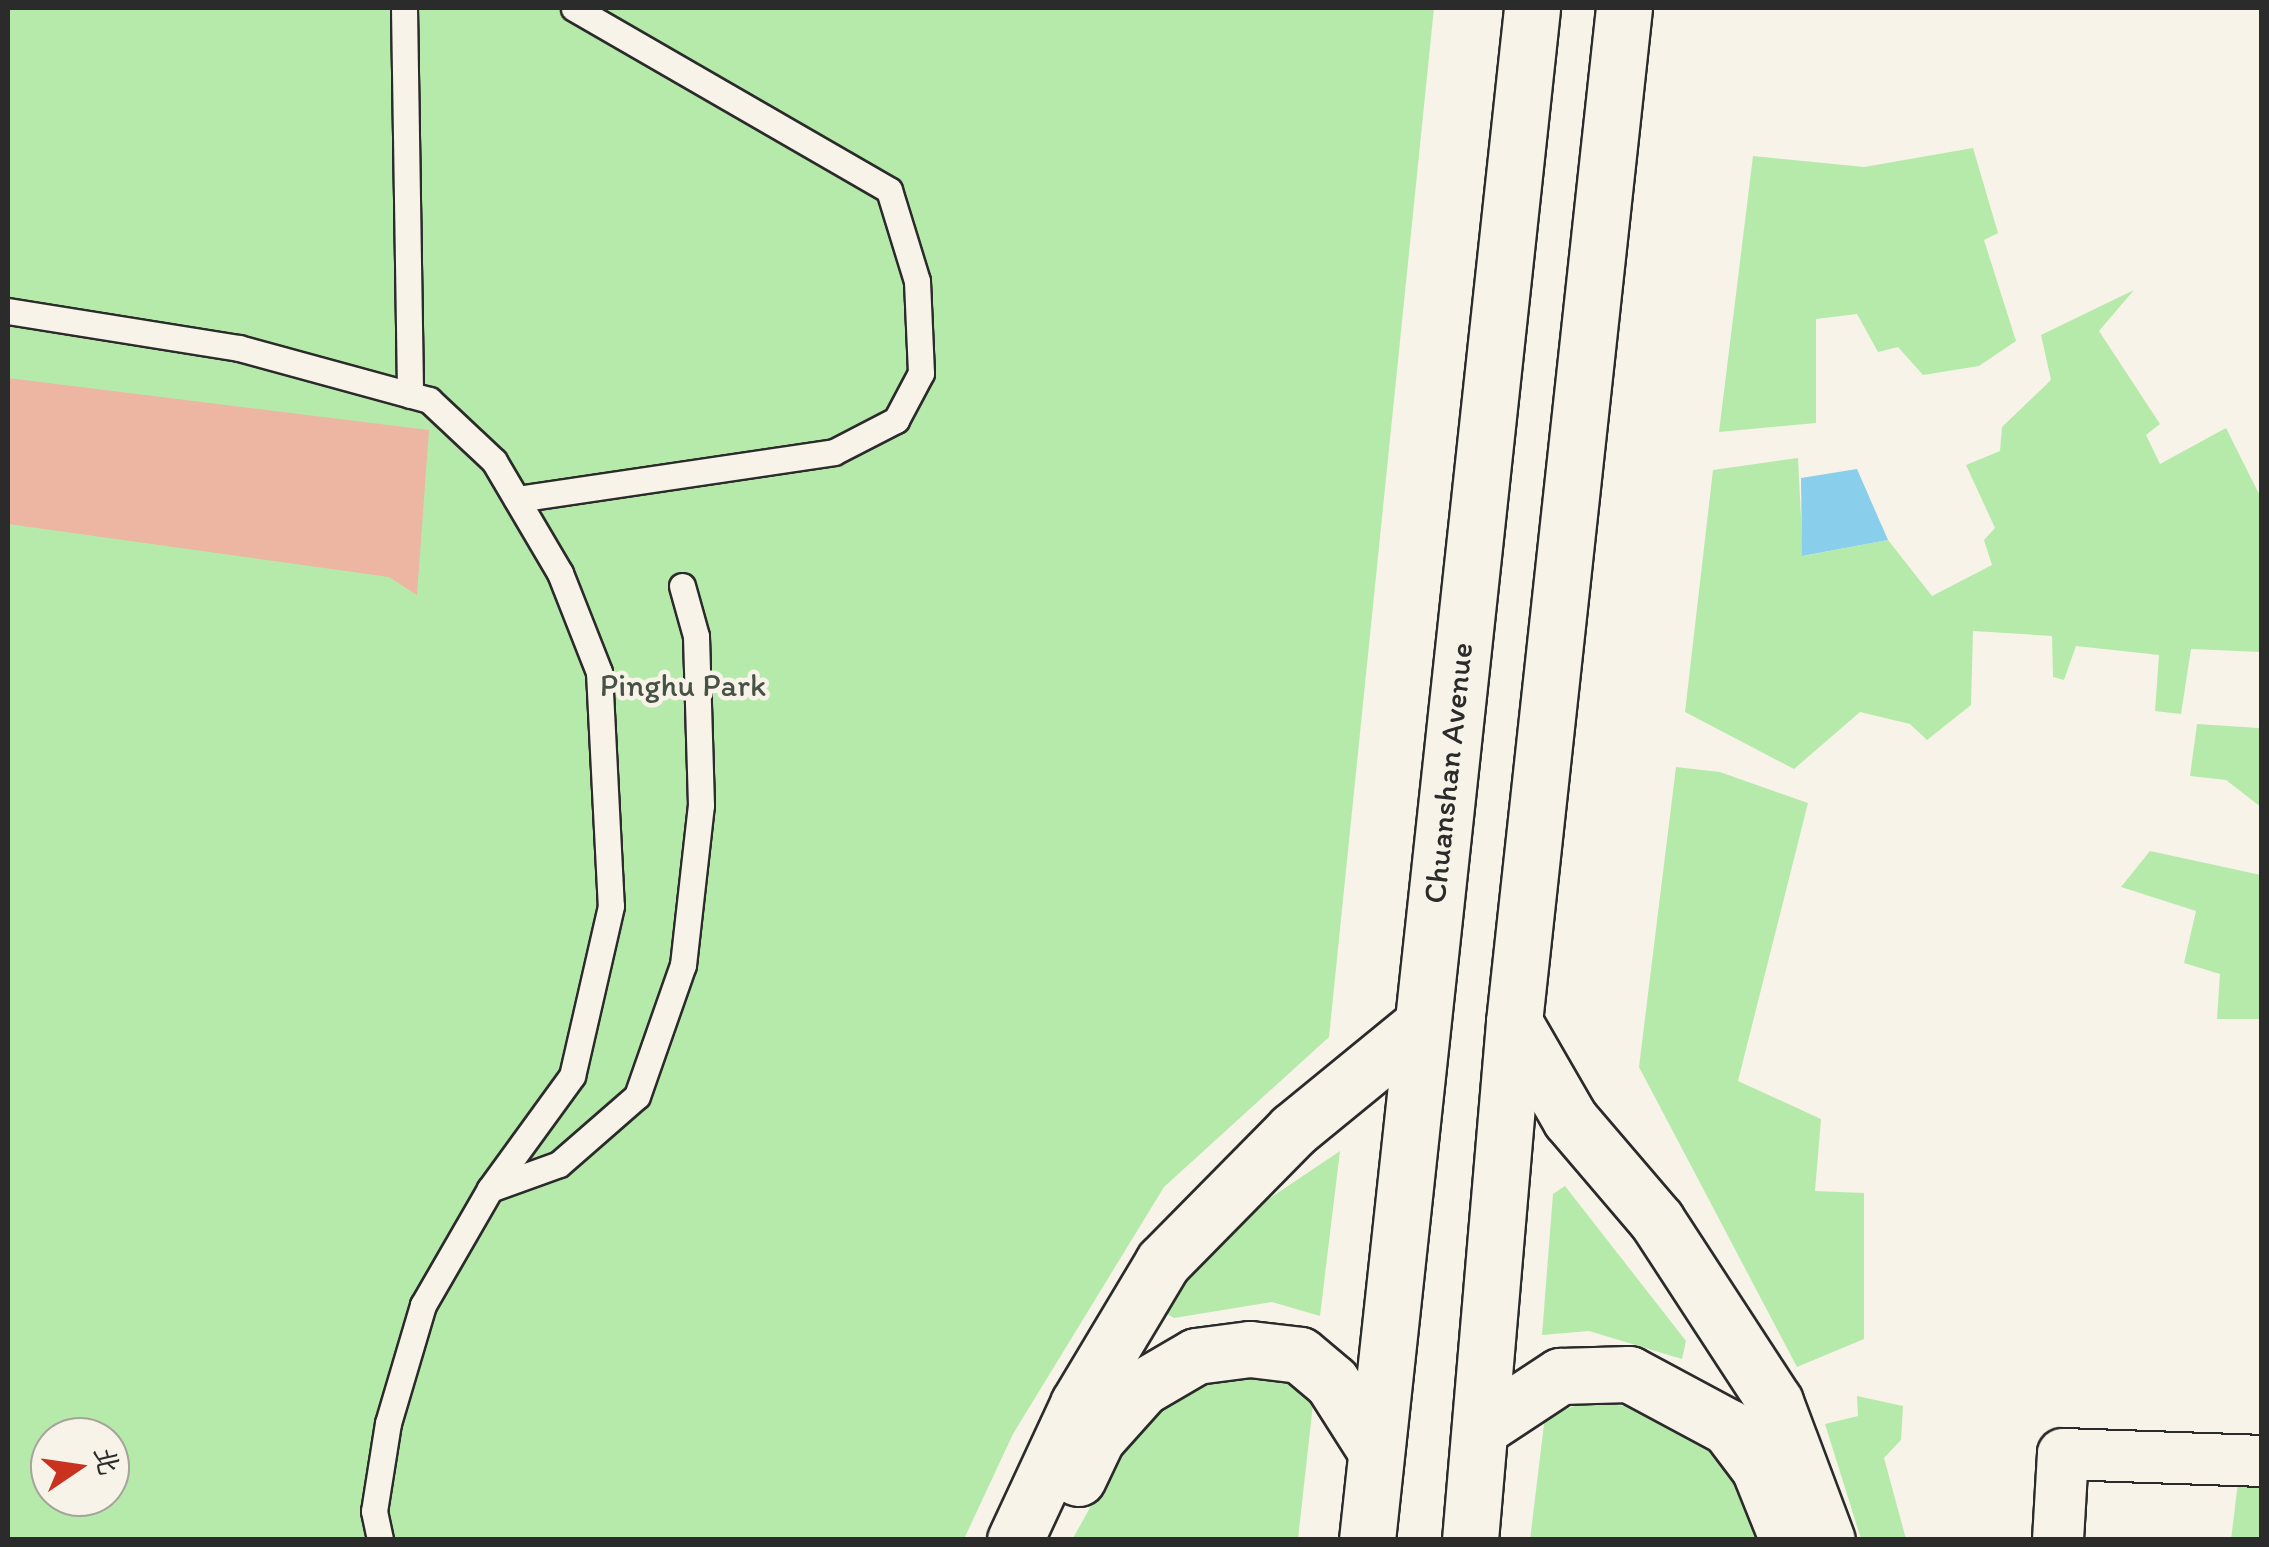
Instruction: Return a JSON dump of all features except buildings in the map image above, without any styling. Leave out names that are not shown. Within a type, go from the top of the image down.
[{"type":"highway","name":"Chuanshan Avenue","points":[[1367,1540],[1532,8]]},
{"type":"highway","points":[[1470,1540],[1514,1022],[1624,8]]},
{"type":"highway","points":[[1514,1022],[1570,1120],[1657,1221],[1776,1402],[1827,1540]]},
{"type":"highway","points":[[1015,1540],[1078,1404],[1163,1262],[1293,1130],[1420,1026]]},
{"type":"highway","points":[[1049,1540],[1096,1438],[1143,1387],[1196,1356],[1300,1355],[1332,1382],[1376,1451]]},
{"type":"highway","points":[[1480,1428],[1560,1376],[1630,1374],[1728,1426],[1759,1468],[1788,1540]]},
{"type":"street","points":[[2058,1540],[2063,1454],[2262,1462]]},
{"type":"lane","points":[[404,8],[410,395]]},
{"type":"lane","points":[[516,499],[834,452],[896,420],[921,372],[917,281],[888,190],[574,8]]},
{"type":"lane","points":[[8,311],[239,348],[429,400],[494,461],[560,573],[600,672],[611,906],[572,1076],[490,1189],[423,1305],[388,1423],[374,1511],[380,1540]]},
{"type":"lane","points":[[490,1189],[559,1164],[637,1096],[682,964],[701,804],[696,636],[682,586]]},
{"type":"green space","name":"Pinghu Park","points":[[8,8],[1434,8],[1329,1037],[1164,1187],[1013,1434],[964,1539],[8,1539]]},
{"type":"green space","points":[[1973,148],[1998,233],[1984,240],[2016,341],[1979,366],[1923,375],[1898,347],[1878,352],[1857,314],[1816,319],[1816,423],[1719,432],[1753,156],[1864,167]]},
{"type":"green space","points":[[2134,290],[2099,331],[2160,424],[2146,435],[2160,464],[2226,428],[2261,498],[2261,652],[2191,649],[2181,714],[2155,711],[2159,655],[2076,646],[2064,680],[2053,677],[2052,636],[1973,631],[1971,705],[1927,740],[1910,724],[1860,712],[1794,769],[1685,712],[1713,470],[1798,458],[1803,556],[1888,540],[1932,596],[1992,565],[1984,540],[1995,528],[1966,465],[2000,451],[2002,427],[2051,380],[2041,335]]},
{"type":"green space","points":[[2261,704],[2261,807],[2226,780],[2190,776],[2197,724],[2259,728]]},
{"type":"green space","points":[[1676,767],[1720,772],[1808,803],[1738,1081],[1821,1119],[1815,1191],[1864,1193],[1864,1339],[1797,1367],[1639,1067]]},
{"type":"green space","points":[[2150,851],[2261,875],[2261,1019],[2217,1019],[2220,974],[2184,963],[2196,911],[2121,887]]},
{"type":"green space","points":[[1340,1151],[1320,1316],[1272,1302],[1174,1318],[1156,1308],[1240,1218]]},
{"type":"green space","points":[[1565,1186],[1686,1341],[1682,1359],[1589,1331],[1542,1335],[1553,1194]]},
{"type":"green space","points":[[1219,1374],[1291,1380],[1313,1404],[1298,1539],[1072,1540],[1137,1423]]},
{"type":"green space","points":[[1857,1396],[1903,1406],[1901,1440],[1884,1458],[1906,1539],[1861,1539],[1825,1424],[1858,1416]]},
{"type":"green space","points":[[1586,1402],[1636,1407],[1709,1441],[1772,1540],[1530,1540],[1545,1416]]},
{"type":"green space","points":[[2261,1480],[2261,1539],[2231,1540],[2238,1482]]},
{"type":"water","points":[[1857,469],[1888,540],[1802,556],[1801,478]]}]
